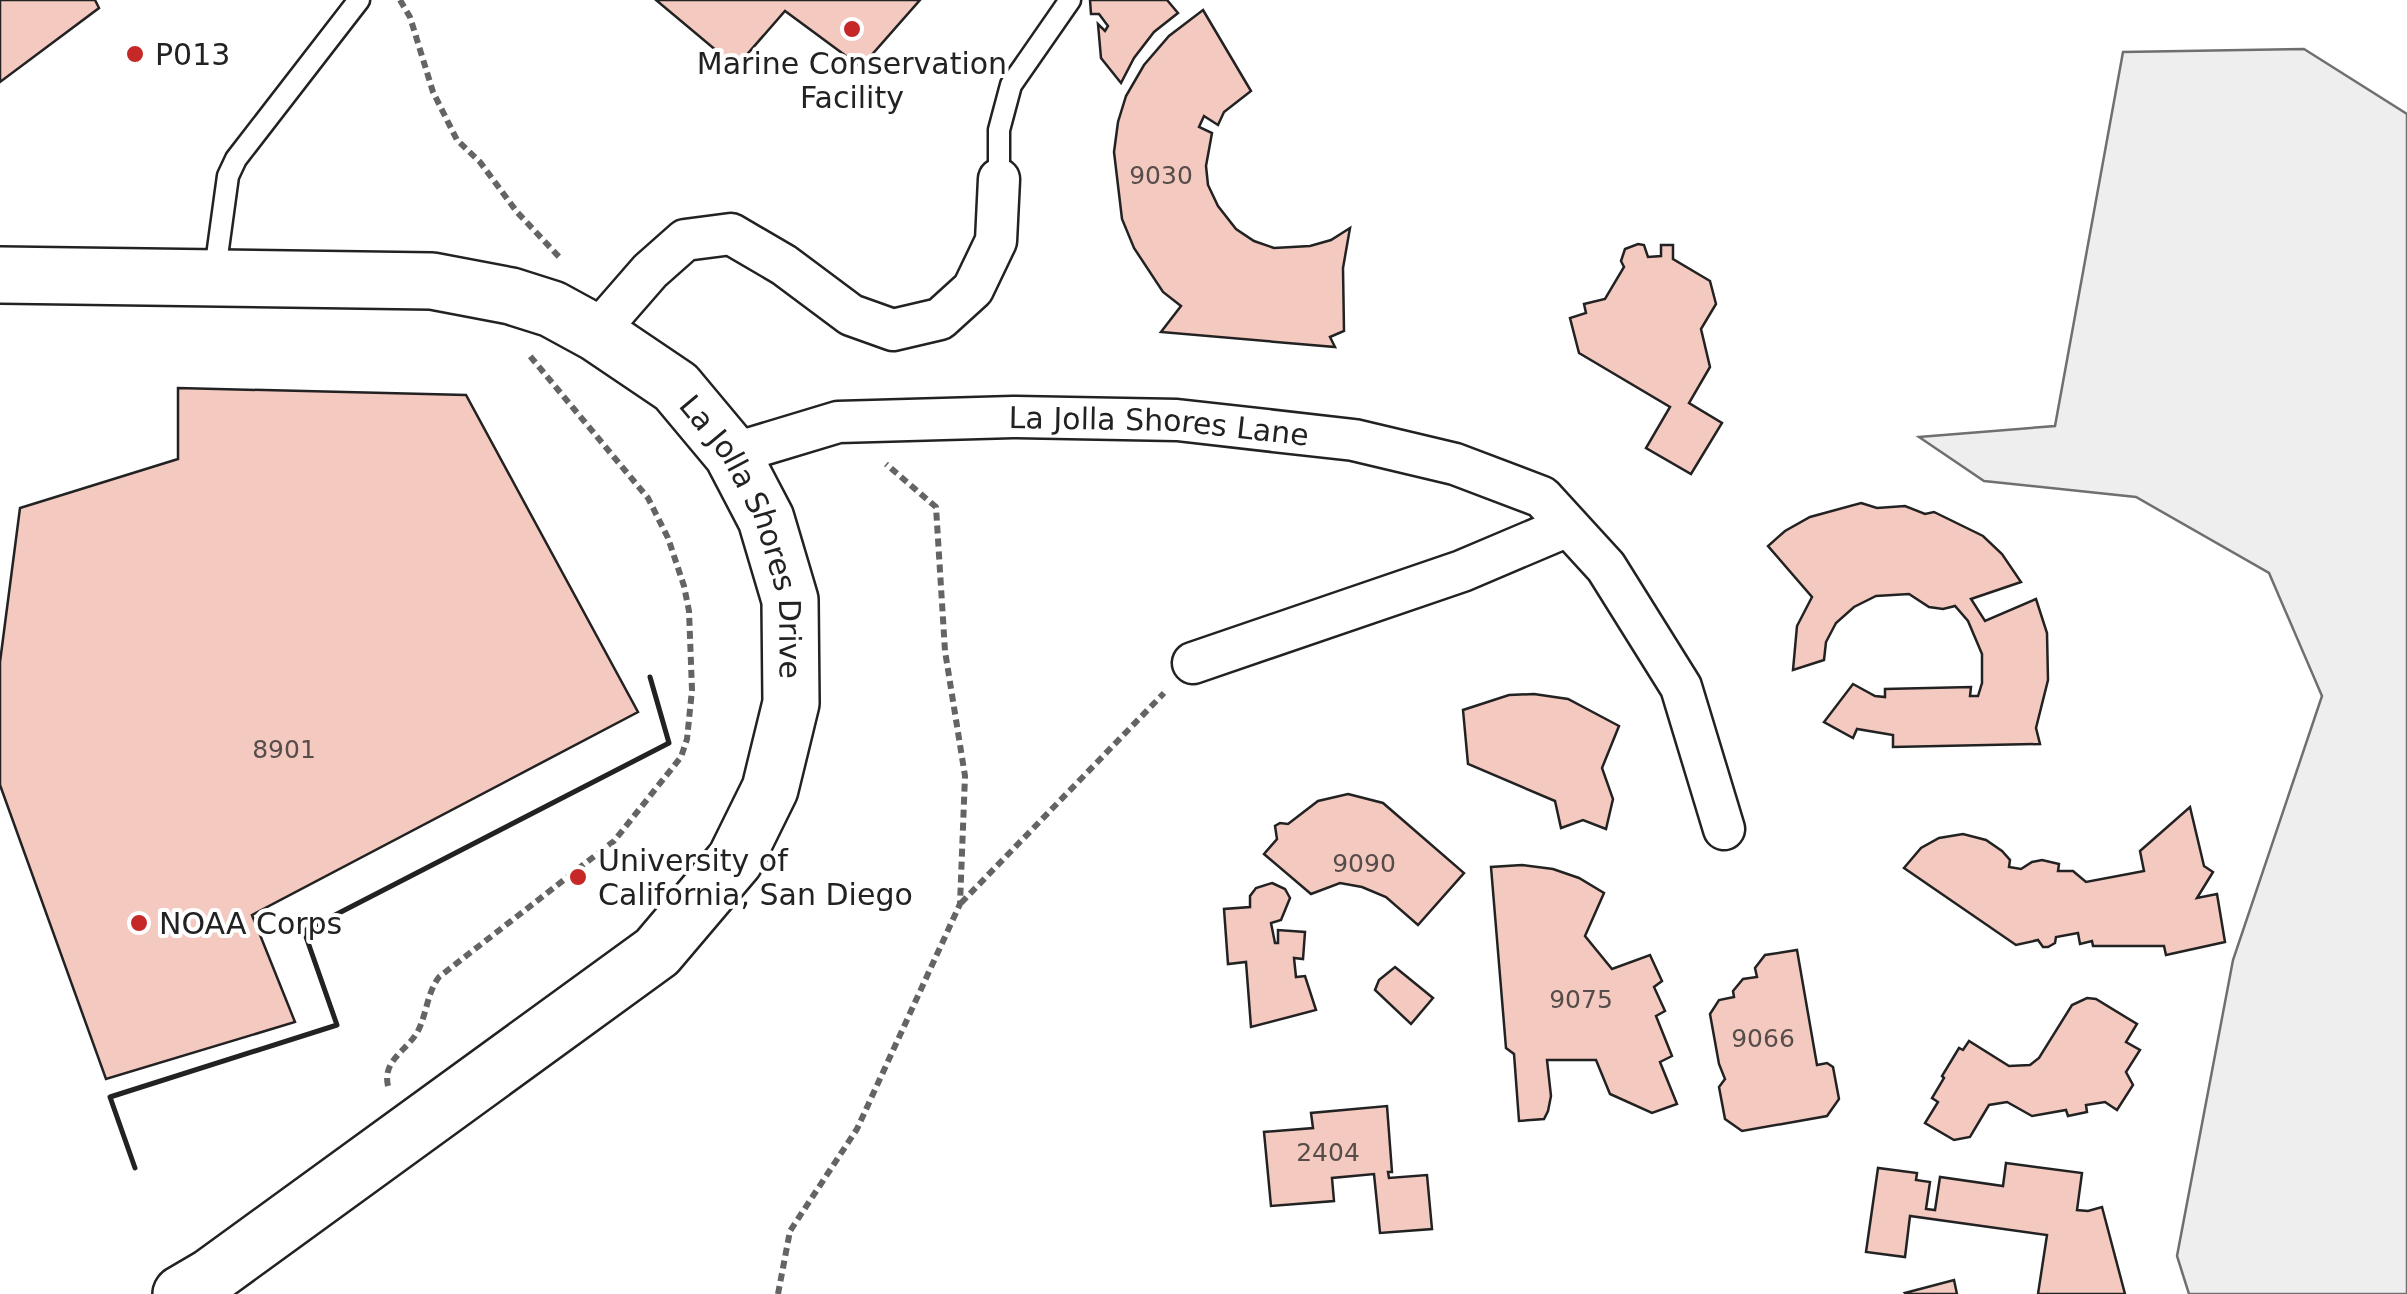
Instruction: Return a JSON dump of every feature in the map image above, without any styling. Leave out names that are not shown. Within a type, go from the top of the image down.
[{"type":"main road","name":"La Jolla Shores Drive","points":[[0,276],[432,281],[552,309],[676,387],[732,454],[766,519],[790,600],[791,703],[770,789],[735,860],[657,952],[210,1277],[181,1294]]},
{"type":"street","points":[[596,334],[650,271],[685,240],[731,234],[784,265],[851,316],[893,330],[940,319],[972,289],[996,240],[1000,179]]},
{"type":"street","name":"La Jolla Shores Lane","points":[[732,454],[838,422],[1013,417],[1177,420],[1354,440],[1455,464],[1542,497],[1606,567],[1681,687],[1724,829]]},
{"type":"street","points":[[1193,663],[1462,571],[1568,526]]},
{"type":"lane","points":[[214,279],[228,176],[236,159],[359,0]]},
{"type":"lane","points":[[1000,179],[1000,130],[1011,86],[1070,0]]},
{"type":"path","points":[[400,0],[410,18],[433,92],[456,140],[480,162],[517,212],[563,261]]},
{"type":"path","points":[[390,1092],[386,1073],[418,1030],[432,986],[439,977],[614,840],[681,756],[687,740],[692,690],[689,611],[668,538],[648,498],[529,355]]},
{"type":"path","points":[[838,422],[936,507],[945,651],[965,776],[960,904]]},
{"type":"path","points":[[778,1294],[790,1231],[856,1129],[960,904],[1193,663]]},
{"type":"shaded area","points":[[2304,49],[2407,114],[2407,1294],[2189,1294],[2177,1256],[2233,960],[2322,696],[2269,573],[2136,497],[1984,481],[1919,437],[2055,426],[2123,52]]},
{"type":"building","points":[[0,0],[95,0],[99,8],[0,82]]},
{"type":"building","name":"Marine Conservation Facility","points":[[656,0],[920,0],[861,67],[785,11],[736,67]]},
{"type":"building","points":[[1090,0],[1167,0],[1178,13],[1154,32],[1121,83],[1101,58],[1098,24],[1105,31],[1108,26],[1099,14],[1091,14]]},
{"type":"building","points":[[1203,10],[1251,91],[1224,112],[1218,125],[1204,116],[1199,127],[1212,133],[1206,166],[1208,185],[1236,229],[1274,248],[1310,246],[1331,240],[1350,228],[1343,268],[1344,331],[1330,337],[1335,347],[1161,332],[1181,306],[1163,292],[1134,248],[1122,219],[1114,152],[1126,96],[1144,65],[1169,36]]},
{"type":"building","points":[[1644,245],[1648,257],[1661,256],[1661,245],[1673,245],[1673,259],[1710,281],[1716,304],[1701,329],[1710,367],[1689,403],[1722,423],[1691,474],[1646,448],[1670,407],[1579,353],[1570,318],[1586,313],[1584,304],[1605,299],[1624,267],[1621,261],[1625,249]]},
{"type":"building","points":[[178,388],[466,395],[638,712],[252,915],[295,1022],[106,1079],[0,785],[0,662],[20,508],[178,459]]},
{"type":"building","points":[[1861,503],[1877,508],[1905,506],[1925,514],[1934,512],[1983,536],[2002,554],[2021,582],[1971,599],[1985,621],[2036,599],[2047,633],[2048,680],[2036,728],[2040,744],[1893,747],[1893,735],[1857,729],[1853,738],[1824,722],[1853,684],[1885,697],[1885,689],[1971,687],[1970,696],[1978,696],[1982,683],[1982,654],[1968,621],[1955,606],[1929,607],[1909,594],[1876,596],[1854,607],[1836,623],[1826,642],[1824,660],[1793,670],[1797,626],[1812,597],[1768,546],[1810,517]]},
{"type":"building","points":[[1509,695],[1568,699],[1619,726],[1602,768],[1613,799],[1606,829],[1583,820],[1561,828],[1555,801],[1468,764],[1463,710]]},
{"type":"building","points":[[1348,794],[1383,803],[1464,873],[1418,925],[1386,897],[1362,887],[1340,883],[1311,894],[1264,854],[1277,839],[1275,826],[1288,824],[1318,801]]},
{"type":"building","points":[[2190,807],[2204,866],[2213,872],[2197,898],[2217,894],[2225,942],[2166,955],[2164,946],[2093,946],[2092,941],[2080,944],[2078,933],[2056,937],[2048,947],[2038,940],[2016,945],[1904,868],[1921,848],[1939,838],[1963,834],[1986,840],[2002,851],[2010,860],[2009,867],[2021,869],[2042,860],[2059,864],[2058,871],[2073,871],[2086,882],[2144,871],[2140,851]]},
{"type":"building","points":[[1491,867],[1553,869],[1604,893],[1585,936],[1612,969],[1650,955],[1662,981],[1654,987],[1665,1011],[1656,1016],[1672,1056],[1660,1062],[1677,1104],[1652,1113],[1610,1094],[1596,1060],[1547,1060],[1551,1096],[1548,1111],[1544,1119],[1519,1121],[1514,1054],[1506,1048]]},
{"type":"building","points":[[1272,883],[1285,889],[1290,898],[1281,920],[1271,923],[1275,943],[1278,930],[1305,932],[1303,959],[1294,958],[1296,977],[1305,976],[1316,1010],[1251,1027],[1246,962],[1228,964],[1224,909],[1250,907],[1250,896],[1256,888]]},
{"type":"building","points":[[1797,950],[1817,1065],[1827,1063],[1833,1067],[1839,1099],[1827,1116],[1742,1131],[1725,1119],[1719,1087],[1725,1079],[1710,1014],[1719,1000],[1734,997],[1733,991],[1743,979],[1757,977],[1755,968],[1765,955]]},
{"type":"building","points":[[1395,967],[1433,998],[1411,1024],[1375,990],[1379,980]]},
{"type":"building","points":[[2087,998],[2096,999],[2137,1024],[2126,1042],[2140,1050],[2126,1072],[2133,1085],[2117,1110],[2105,1102],[2086,1105],[2087,1112],[2068,1116],[2066,1110],[2032,1116],[2007,1102],[1989,1105],[1970,1137],[1954,1140],[1925,1123],[1938,1102],[1932,1098],[1959,1048],[1963,1050],[1969,1041],[2009,1066],[2030,1065],[2039,1058],[2072,1005]]},
{"type":"building","points":[[1387,1106],[1392,1172],[1388,1172],[1389,1178],[1427,1175],[1432,1229],[1380,1233],[1374,1174],[1332,1178],[1334,1201],[1271,1206],[1264,1132],[1313,1128],[1311,1113]]},
{"type":"building","points":[[2006,1163],[2082,1173],[2077,1210],[2102,1207],[2125,1294],[2038,1294],[2047,1235],[1910,1216],[1905,1257],[1866,1252],[1878,1168],[1917,1173],[1916,1180],[1930,1182],[1926,1209],[1935,1210],[1940,1177],[2003,1186]]},
{"type":"building","points":[[1954,1280],[1957,1294],[1905,1293]]},
{"type":"wall","points":[[135,1168],[110,1097],[337,1025],[304,931],[669,743],[650,677]]},
{"type":"place","name":"Marine Conservation Facility","points":[[852,29]]},
{"type":"place","name":"P013","points":[[135,54]]},
{"type":"place","name":"University of California, San Diego","points":[[578,877]]},
{"type":"place","name":"NOAA Corps","points":[[139,923]]}]
